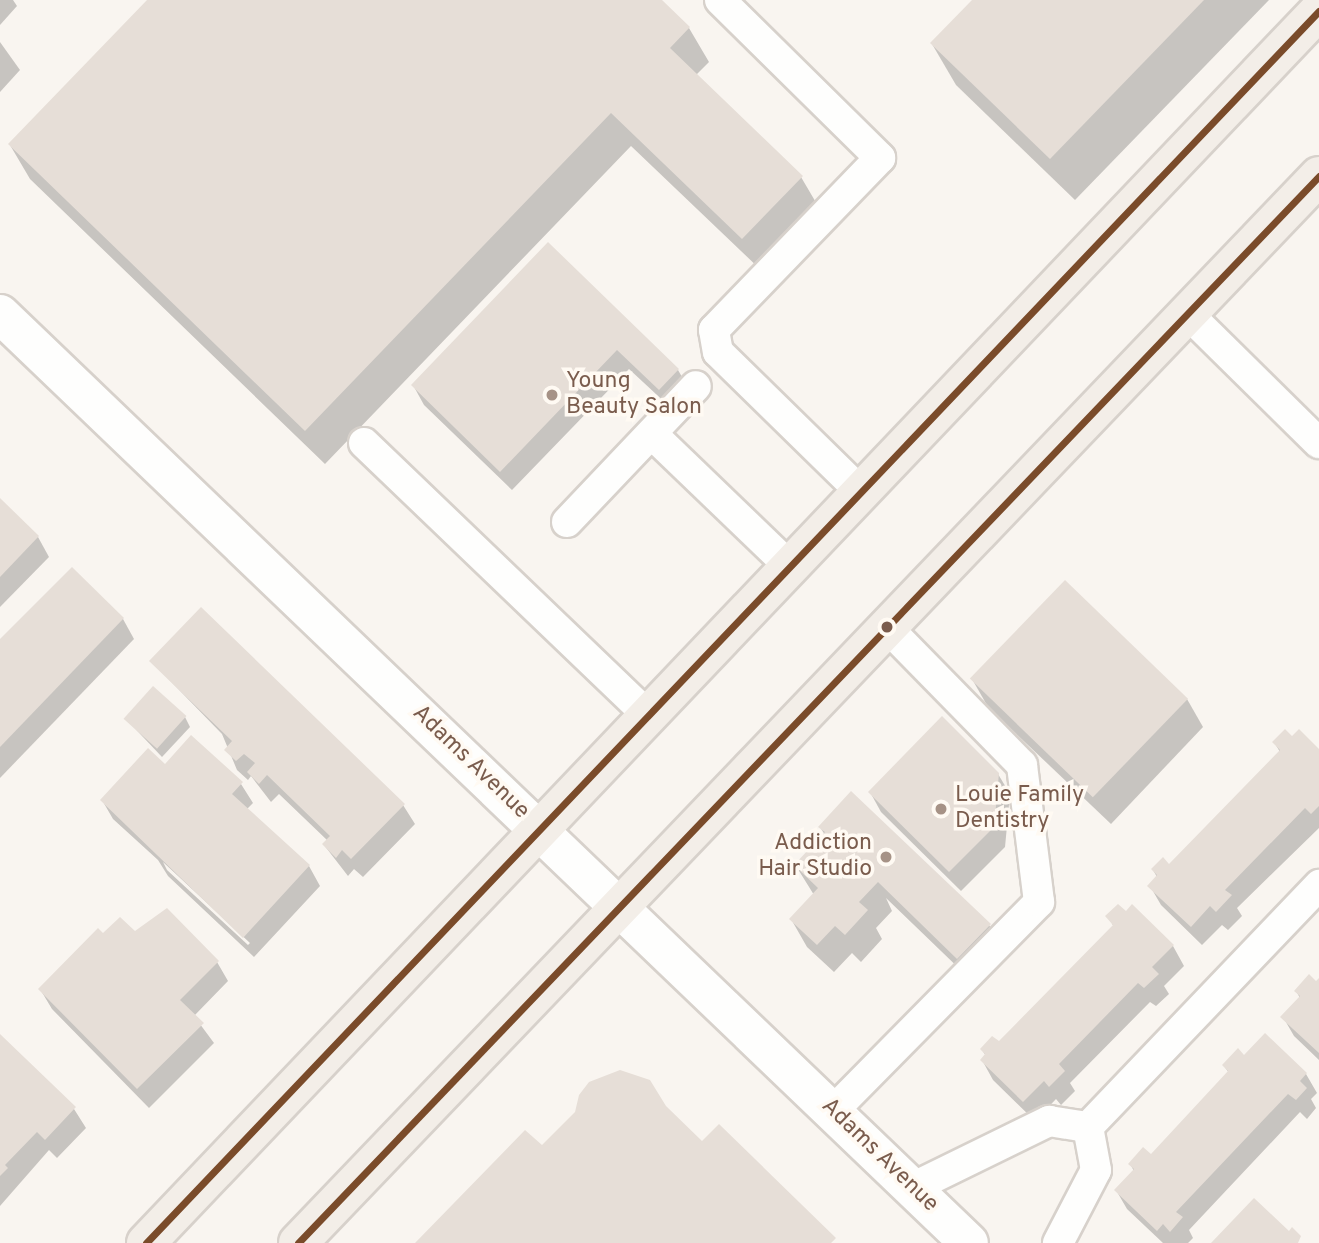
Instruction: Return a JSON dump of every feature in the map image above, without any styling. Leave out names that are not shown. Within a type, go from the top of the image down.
[{"type":"main road","points":[[146,1243],[1319,11]]},
{"type":"main road","points":[[298,1243],[1319,176]]},
{"type":"street","name":"Adams Avenue","points":[[0,314],[969,1243]]},
{"type":"lane","points":[[720,0],[880,158],[714,330],[718,352],[861,492]]},
{"type":"lane","points":[[1188,314],[1319,443]]},
{"type":"lane","points":[[567,522],[696,386]]},
{"type":"lane","points":[[652,434],[790,567]]},
{"type":"lane","points":[[363,443],[648,715]]},
{"type":"lane","points":[[832,1111],[1039,902],[1021,765],[887,627]]},
{"type":"lane","points":[[1088,1127],[1319,885]]},
{"type":"lane","points":[[912,1188],[1049,1121],[1088,1127]]},
{"type":"lane","points":[[1058,1243],[1096,1170],[1088,1127]]},
{"type":"building","points":[[147,0],[662,0],[690,27],[670,48],[803,176],[742,239],[611,113],[305,431],[8,144]]},
{"type":"building","points":[[972,0],[1204,0],[1050,159],[930,43]]},
{"type":"building","points":[[548,242],[679,369],[659,390],[617,350],[500,472],[411,385]]},
{"type":"building","points":[[0,498],[39,536],[0,577]]},
{"type":"building","points":[[72,567],[124,618],[0,747],[0,639]]},
{"type":"building","points":[[1065,580],[1188,699],[1093,797],[970,679]]},
{"type":"building","points":[[201,607],[405,804],[351,859],[342,850],[336,858],[322,844],[330,836],[267,775],[259,784],[247,772],[255,763],[244,754],[236,761],[224,750],[232,741],[149,661]]},
{"type":"building","points":[[153,686],[186,716],[157,749],[124,719]]},
{"type":"building","name":"Louie Family Dentistry","points":[[942,716],[999,773],[994,827],[949,872],[868,792]]},
{"type":"building","points":[[1285,729],[1292,736],[1299,729],[1319,749],[1319,806],[1311,814],[1305,808],[1225,890],[1232,895],[1216,912],[1210,906],[1191,927],[1147,886],[1157,875],[1151,869],[1163,857],[1169,864],[1280,750],[1272,742]]},
{"type":"building","points":[[191,735],[243,782],[232,794],[310,865],[243,938],[100,800],[148,748],[165,764]]},
{"type":"building","name":"Addiction Hair Studio","points":[[851,791],[991,924],[957,959],[878,882],[859,902],[868,910],[845,935],[835,926],[817,945],[789,919],[818,888],[794,865],[825,832],[818,827]]},
{"type":"building","points":[[1118,904],[1126,911],[1132,904],[1174,945],[1152,967],[1159,974],[1144,988],[1138,983],[1059,1064],[1065,1071],[1049,1087],[1044,1081],[1023,1102],[980,1060],[985,1054],[980,1049],[992,1036],[999,1041],[1113,925],[1105,916]]},
{"type":"building","points":[[167,908],[219,961],[180,1000],[204,1023],[137,1089],[38,989],[98,928],[103,933],[120,917],[135,931]]},
{"type":"building","points":[[1309,974],[1316,981],[1319,978],[1319,1053],[1280,1017],[1300,996],[1294,991]]},
{"type":"building","points":[[1265,1033],[1307,1073],[1300,1081],[1307,1088],[1296,1100],[1288,1094],[1176,1212],[1183,1217],[1170,1232],[1163,1224],[1157,1231],[1114,1190],[1134,1169],[1128,1164],[1143,1147],[1151,1154],[1228,1071],[1222,1065],[1238,1048],[1244,1055]]},
{"type":"building","points":[[0,1034],[76,1107],[45,1140],[37,1132],[5,1165],[8,1168],[0,1176]]},
{"type":"building","points":[[620,1070],[650,1080],[666,1106],[702,1141],[719,1124],[836,1238],[831,1243],[415,1243],[525,1130],[542,1145],[575,1112],[579,1095],[589,1082]]},
{"type":"building","points":[[1254,1198],[1289,1231],[1292,1227],[1301,1236],[1298,1243],[1211,1243]]},
{"type":"transit line","points":[[146,1243],[1319,11]]},
{"type":"transit line","points":[[298,1243],[1319,176]]},
{"type":"place","name":"Young Beauty Salon","points":[[552,395]]},
{"type":"place","name":"Louie Family Dentistry","points":[[941,809]]},
{"type":"place","name":"Addiction Hair Studio","points":[[886,857]]}]
